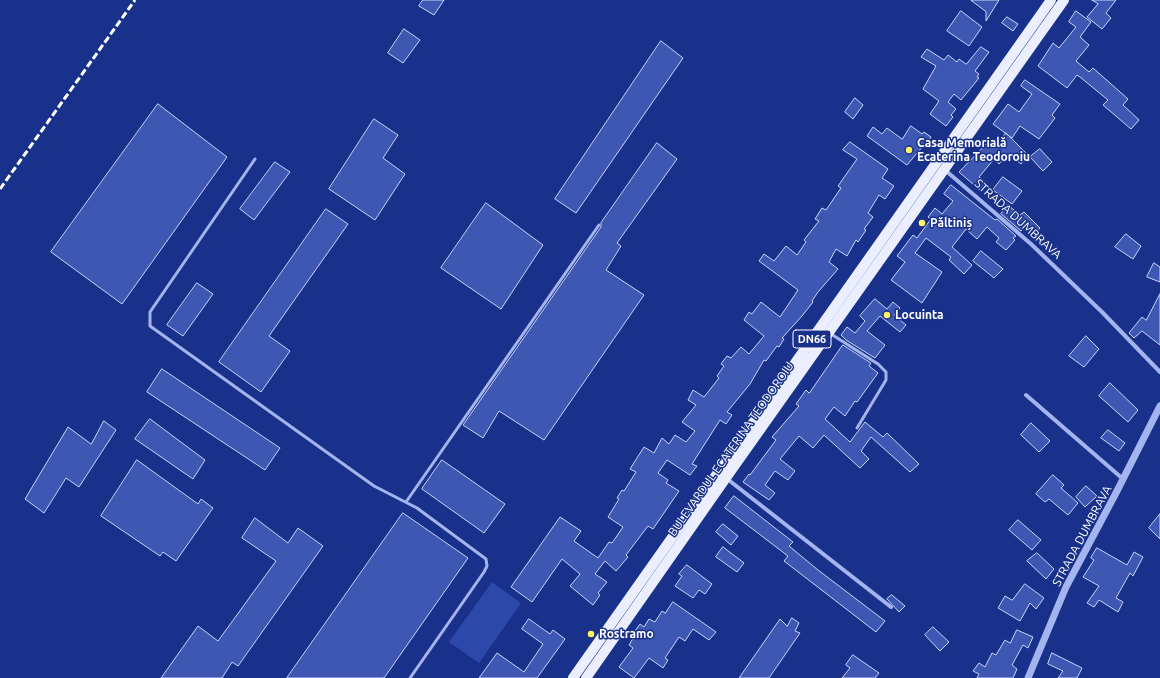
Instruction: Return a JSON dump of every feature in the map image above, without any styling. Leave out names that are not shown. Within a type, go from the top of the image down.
[{"type":"main road","name":"BULEVARDUL ECATERINA TEODOROIU","points":[[573,678],[1051,0]]},
{"type":"main road","name":"BULEVARDUL ECATERINA TEODOROIU","points":[[586,678],[1064,0]]},
{"type":"main road","points":[[936,163],[945,170]]},
{"type":"street","name":"STRADA DUMBRAVA","points":[[945,170],[1031,244],[1102,312],[1160,372]]},
{"type":"street","points":[[1026,395],[1124,479]]},
{"type":"street","name":"STRADA DUMBRAVA","points":[[1028,678],[1066,587],[1124,479],[1160,406]]},
{"type":"street","points":[[726,478],[891,607]]},
{"type":"lane","points":[[255,159],[150,312],[150,326],[374,486],[406,502],[486,559],[484,572],[410,678]]},
{"type":"lane","points":[[406,502],[599,225]]},
{"type":"lane","points":[[829,333],[878,364],[886,372],[886,380],[857,428]]},
{"type":"shaded area","points":[[492,582],[521,603],[479,663],[449,642]]},
{"type":"building","points":[[423,0],[444,0],[434,15],[419,6]]},
{"type":"building","points":[[971,0],[999,0],[986,21],[986,12]]},
{"type":"building","points":[[1092,0],[1116,0],[1106,13],[1111,18],[1102,29],[1087,17],[1098,4]]},
{"type":"building","points":[[961,11],[982,27],[969,46],[947,31]]},
{"type":"building","points":[[1076,11],[1091,22],[1080,37],[1089,45],[1076,61],[1089,72],[1093,68],[1128,99],[1123,105],[1139,120],[1131,129],[1103,105],[1108,100],[1080,77],[1077,75],[1067,88],[1038,66],[1053,43],[1059,48],[1076,27],[1069,22]]},
{"type":"building","points":[[1007,17],[1018,24],[1013,31],[1002,23]]},
{"type":"building","points":[[404,29],[420,40],[403,63],[388,53]]},
{"type":"building","points":[[661,41],[683,58],[576,213],[555,199]]},
{"type":"building","points":[[981,47],[989,52],[975,71],[979,74],[977,77],[979,78],[961,100],[954,94],[948,102],[956,109],[951,115],[953,117],[946,126],[930,114],[939,101],[923,89],[936,66],[921,57],[927,49],[944,60],[948,55],[957,62],[959,59],[966,64]]},
{"type":"building","points":[[1025,80],[1060,104],[1052,115],[1055,118],[1039,139],[1020,126],[1012,138],[993,124],[1008,104],[1019,112],[1032,94],[1021,86]]},
{"type":"building","points":[[855,98],[863,105],[853,119],[845,112]]},
{"type":"building","points":[[158,104],[227,157],[122,304],[51,252]]},
{"type":"building","points":[[374,119],[398,135],[383,158],[405,174],[375,220],[329,189]]},
{"type":"building","points":[[911,126],[922,134],[924,132],[931,137],[925,147],[923,146],[907,165],[867,136],[873,127],[882,134],[887,128],[902,139]]},
{"type":"building","points":[[1006,133],[1028,155],[1021,164],[1008,154],[999,164],[994,159],[979,177],[987,184],[981,191],[959,172],[990,140],[996,146]]},
{"type":"building","points":[[850,142],[888,169],[882,178],[894,186],[885,199],[879,195],[868,213],[873,217],[864,229],[866,230],[858,242],[856,240],[847,256],[836,249],[829,262],[838,269],[818,292],[812,301],[813,302],[802,316],[782,338],[784,339],[779,347],[777,346],[766,361],[764,360],[750,384],[727,412],[732,415],[726,424],[720,420],[692,464],[697,466],[690,475],[667,460],[658,473],[668,480],[666,483],[679,491],[653,529],[648,526],[626,555],[628,557],[616,571],[605,561],[595,574],[607,582],[598,593],[600,595],[593,605],[570,586],[580,574],[562,559],[532,602],[511,587],[560,517],[581,531],[574,541],[598,558],[609,542],[612,543],[623,527],[608,517],[619,499],[617,498],[622,490],[624,491],[636,472],[630,469],[644,447],[654,453],[662,438],[669,444],[675,435],[686,442],[695,431],[682,422],[696,405],[688,400],[693,390],[704,397],[719,378],[717,376],[724,366],[721,364],[727,356],[731,358],[741,347],[749,354],[764,336],[744,320],[749,312],[752,314],[761,302],[780,317],[798,290],[759,261],[764,254],[774,261],[786,246],[797,255],[806,242],[804,240],[819,221],[815,219],[822,208],[826,210],[841,188],[838,186],[857,159],[843,150]]},
{"type":"building","points":[[657,143],[677,159],[617,243],[621,246],[606,270],[644,295],[544,440],[499,411],[483,438],[463,425],[601,227],[601,223]]},
{"type":"building","points":[[1040,149],[1052,162],[1043,171],[1030,157]]},
{"type":"building","points":[[275,162],[290,172],[254,220],[240,209]]},
{"type":"building","points":[[1003,177],[1022,191],[1012,204],[993,190]]},
{"type":"building","points":[[951,185],[995,220],[997,219],[1016,236],[1013,238],[1015,240],[1006,250],[996,242],[999,238],[987,227],[977,239],[966,229],[952,247],[972,265],[964,274],[949,260],[951,257],[926,238],[915,253],[942,272],[922,303],[891,280],[905,262],[897,256],[913,235],[917,238],[931,219],[928,217],[935,208],[942,214],[953,201],[944,194]]},
{"type":"building","points":[[486,203],[543,245],[501,309],[441,268]]},
{"type":"building","points":[[1008,205],[1020,215],[1024,212],[1040,228],[1034,235],[1025,227],[1021,231],[1001,214]]},
{"type":"building","points":[[326,209],[348,224],[269,336],[290,351],[261,392],[219,362]]},
{"type":"building","points":[[1126,234],[1141,246],[1133,259],[1115,247]]},
{"type":"building","points":[[981,251],[1003,269],[994,278],[973,261]]},
{"type":"building","points":[[1154,263],[1160,267],[1160,282],[1147,277]]},
{"type":"building","points":[[197,283],[213,294],[183,336],[167,325]]},
{"type":"building","points":[[1160,294],[1160,345],[1142,331],[1134,338],[1129,333],[1142,317],[1146,320]]},
{"type":"building","points":[[875,299],[887,309],[893,302],[900,308],[894,315],[906,325],[900,332],[880,316],[867,331],[885,345],[875,358],[846,340],[841,335],[847,327],[855,333],[865,321],[860,316]]},
{"type":"building","points":[[1086,336],[1099,349],[1084,367],[1069,356]]},
{"type":"building","points":[[843,345],[871,363],[869,366],[878,373],[845,416],[834,407],[825,419],[850,442],[865,422],[883,437],[887,433],[919,464],[910,472],[871,437],[861,451],[869,459],[860,468],[824,435],[813,448],[799,436],[780,459],[795,471],[788,480],[775,471],[765,485],[775,493],[769,500],[743,482],[776,440],[772,437],[799,406],[796,404],[806,390],[809,393]]},
{"type":"building","points":[[162,369],[280,448],[265,470],[147,392]]},
{"type":"building","points":[[1110,383],[1138,410],[1128,422],[1099,396]]},
{"type":"building","points":[[150,419],[205,460],[193,479],[135,439]]},
{"type":"building","points":[[104,421],[116,430],[79,487],[66,478],[44,513],[25,499],[68,427],[91,444]]},
{"type":"building","points":[[1031,423],[1050,441],[1039,452],[1021,435]]},
{"type":"building","points":[[1108,430],[1125,443],[1119,451],[1101,438]]},
{"type":"building","points":[[137,460],[198,504],[201,499],[213,508],[176,561],[163,552],[160,556],[101,516]]},
{"type":"building","points":[[442,460],[505,504],[484,533],[422,489]]},
{"type":"building","points":[[1053,475],[1064,485],[1061,488],[1078,503],[1068,515],[1049,499],[1045,502],[1036,494]]},
{"type":"building","points":[[1086,486],[1097,496],[1085,507],[1076,497]]},
{"type":"building","points":[[734,496],[793,542],[789,546],[885,621],[876,632],[784,561],[788,556],[725,508]]},
{"type":"building","points":[[403,513],[468,558],[384,678],[287,678]]},
{"type":"building","points":[[1160,514],[1160,539],[1149,528]]},
{"type":"building","points":[[255,518],[288,543],[298,528],[323,546],[238,666],[232,662],[222,678],[161,678],[198,626],[218,641],[276,561],[242,538]]},
{"type":"building","points":[[1018,520],[1041,540],[1032,550],[1009,530]]},
{"type":"building","points":[[723,524],[738,536],[731,545],[716,532]]},
{"type":"building","points":[[723,547],[744,563],[737,572],[716,557]]},
{"type":"building","points":[[1097,548],[1127,565],[1134,552],[1143,557],[1133,576],[1130,573],[1116,598],[1123,602],[1118,612],[1099,600],[1094,607],[1087,603],[1099,586],[1083,577],[1094,560],[1091,558]]},
{"type":"building","points":[[1037,553],[1054,569],[1046,579],[1027,561]]},
{"type":"building","points":[[687,565],[712,584],[705,594],[699,590],[693,598],[675,586],[682,576],[679,574]]},
{"type":"building","points":[[1025,584],[1044,598],[1036,609],[1030,603],[1020,621],[998,608],[1005,596],[1012,600]]},
{"type":"building","points":[[892,595],[905,606],[899,612],[887,599]]},
{"type":"building","points":[[673,602],[716,632],[709,640],[693,629],[685,641],[679,637],[665,658],[668,660],[663,668],[649,658],[634,678],[619,667],[633,648],[629,645],[637,632],[635,631],[640,624],[644,627],[649,619],[655,622],[662,611],[665,613]]},
{"type":"building","points":[[792,618],[799,623],[795,631],[800,633],[769,678],[739,678],[780,619],[787,626]]},
{"type":"building","points":[[529,619],[550,634],[553,630],[565,639],[537,678],[479,678],[497,653],[524,672],[543,644],[522,629]]},
{"type":"building","points":[[933,627],[949,642],[940,651],[925,635]]},
{"type":"building","points":[[1017,630],[1033,637],[1028,648],[1023,645],[1012,665],[1017,669],[1013,678],[977,678],[979,674],[973,671],[979,663],[985,667],[992,653],[996,655],[1005,640],[1010,643]]},
{"type":"building","points":[[1052,653],[1082,668],[1077,678],[1058,678],[1063,671],[1048,664]]},
{"type":"building","points":[[853,655],[879,673],[875,678],[842,678],[850,668],[846,665]]},
{"type":"railway","points":[[0,189],[135,0]]},
{"type":"place","name":"Casa Memorială Ecaterina Teodoroiu","points":[[909,150]]},
{"type":"place","name":"Păltiniș","points":[[922,223]]},
{"type":"place","name":"Locuinta","points":[[887,315]]},
{"type":"place","name":"Rostramo","points":[[591,634]]}]
